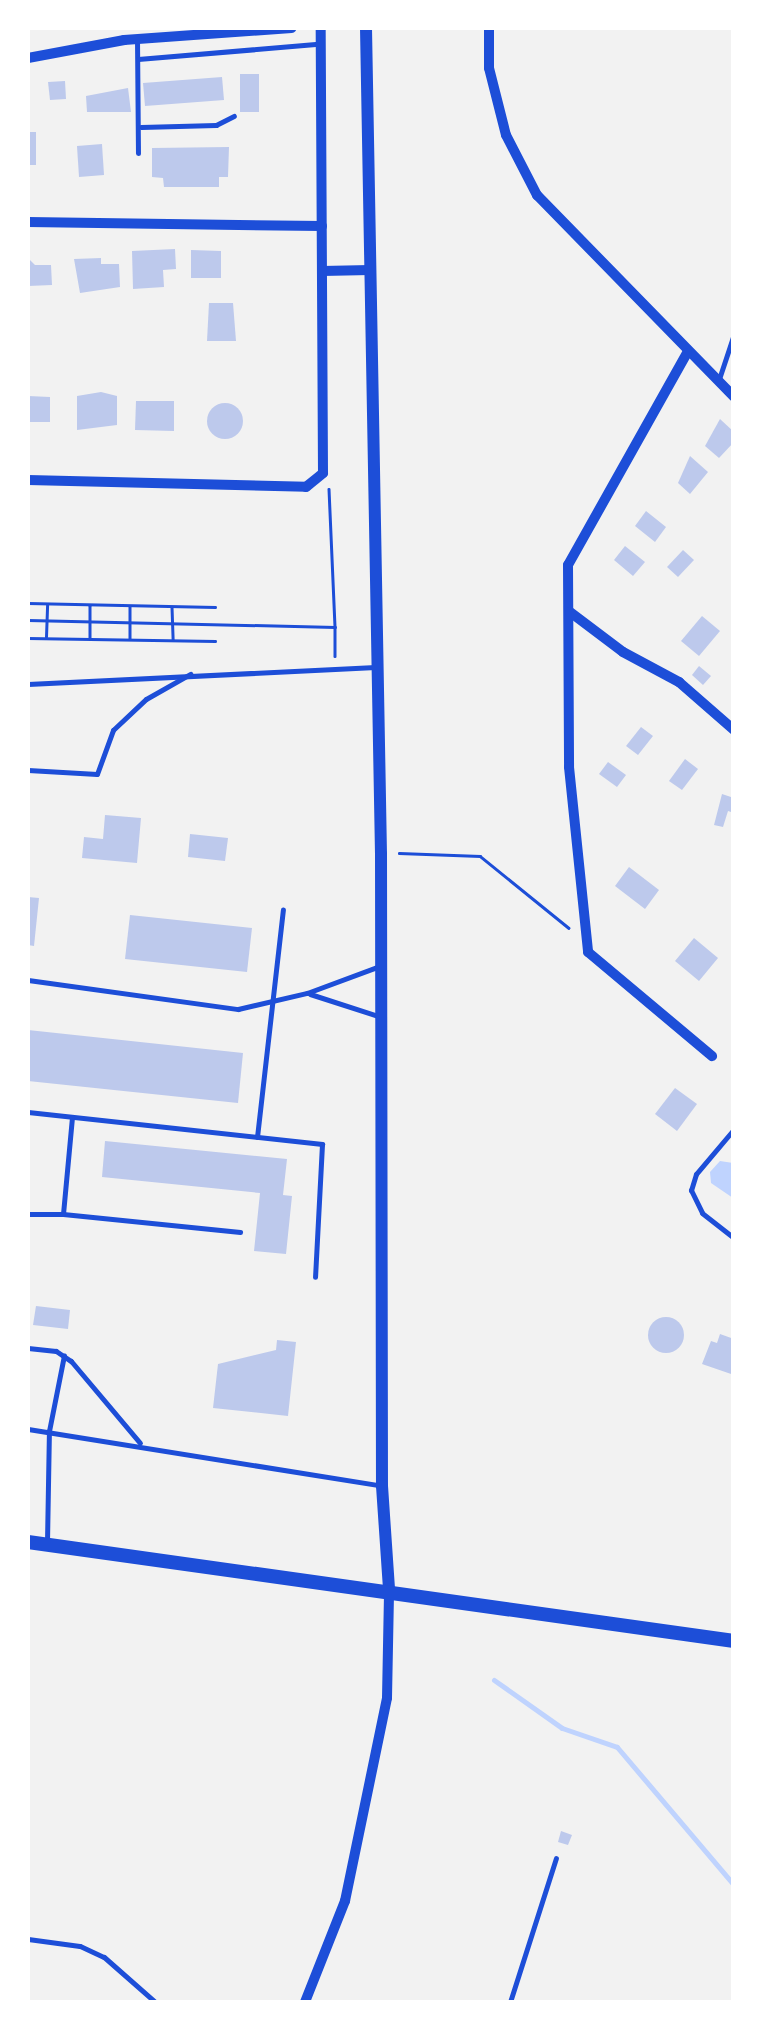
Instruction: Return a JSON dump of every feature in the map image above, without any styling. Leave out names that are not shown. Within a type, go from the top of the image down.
[{"type":"main road","points":[[28,1542],[734,1640]]},
{"type":"street","points":[[28,58],[137,40],[292,28]]},
{"type":"street","points":[[28,480],[306,487],[323,473],[321,28]]},
{"type":"street","points":[[305,2002],[345,1901],[387,1698],[389,1590],[382,1486],[378,1016],[379,667],[366,28]]},
{"type":"street","points":[[488,28],[489,68],[506,135],[538,195],[732,396]]},
{"type":"street","points":[[28,222],[322,226]]},
{"type":"street","points":[[322,271],[370,270]]},
{"type":"street","points":[[687,353],[576,546],[565,578],[570,612],[570,767],[582,938],[608,974],[712,1056]]},
{"type":"street","points":[[570,612],[623,652],[679,682],[734,730]]},
{"type":"lane","points":[[137,40],[142,127],[138,153]]},
{"type":"lane","points":[[138,58],[321,44]]},
{"type":"lane","points":[[142,127],[216,124],[234,116]]},
{"type":"lane","points":[[718,381],[734,334]]},
{"type":"lane","points":[[28,684],[192,673],[379,667]]},
{"type":"lane","points":[[28,770],[97,774],[113,730],[146,699],[192,673]]},
{"type":"lane","points":[[257,1137],[282,909]]},
{"type":"lane","points":[[28,980],[238,1009],[307,993],[380,966]]},
{"type":"lane","points":[[307,993],[378,1016]]},
{"type":"lane","points":[[28,1112],[322,1144],[315,1277]]},
{"type":"lane","points":[[64,1214],[72,1117]]},
{"type":"lane","points":[[734,1129],[696,1174],[690,1190],[702,1213],[734,1238]]},
{"type":"lane","points":[[28,1214],[64,1214],[240,1232]]},
{"type":"lane","points":[[28,1348],[64,1355],[142,1446]]},
{"type":"lane","points":[[47,1544],[48,1431],[64,1355]]},
{"type":"lane","points":[[28,1428],[382,1486]]},
{"type":"lane","points":[[510,2002],[556,1858]]},
{"type":"lane","points":[[28,1939],[80,1946],[104,1957],[155,2002]]},
{"type":"path","points":[[323,473],[332,500],[335,668]]},
{"type":"path","points":[[28,603],[214,607]]},
{"type":"path","points":[[46,638],[47,604]]},
{"type":"path","points":[[90,604],[90,639]]},
{"type":"path","points":[[130,605],[130,640]]},
{"type":"path","points":[[172,606],[173,640]]},
{"type":"path","points":[[28,620],[335,627]]},
{"type":"path","points":[[28,638],[215,641]]},
{"type":"path","points":[[381,854],[480,856],[582,938]]},
{"type":"water","points":[[720,1161],[733,1163],[733,1198],[711,1183],[710,1172]]},
{"type":"building","points":[[240,74],[259,74],[259,112],[240,112]]},
{"type":"building","points":[[222,77],[224,100],[145,106],[143,83]]},
{"type":"building","points":[[65,81],[66,99],[50,100],[48,82]]},
{"type":"building","points":[[128,88],[131,112],[87,112],[86,96]]},
{"type":"building","points":[[28,132],[36,132],[36,165],[28,165]]},
{"type":"building","points":[[102,144],[104,175],[79,177],[77,146]]},
{"type":"building","points":[[229,147],[228,177],[219,177],[219,187],[164,187],[163,178],[152,177],[152,148]]},
{"type":"building","points":[[175,249],[176,269],[163,270],[164,287],[133,289],[132,251]]},
{"type":"building","points":[[191,250],[221,251],[221,278],[191,278]]},
{"type":"building","points":[[28,258],[35,265],[51,265],[52,285],[28,286]]},
{"type":"building","points":[[101,258],[101,264],[119,264],[120,287],[80,293],[74,259]]},
{"type":"building","points":[[209,303],[233,303],[236,341],[207,341]]},
{"type":"building","points":[[101,392],[117,396],[117,425],[77,430],[77,396]]},
{"type":"building","points":[[28,396],[50,397],[50,422],[28,422]]},
{"type":"building","points":[[136,401],[174,401],[174,431],[135,430]]},
{"type":"building","points":[[225,403],[238,408],[243,421],[238,434],[225,439],[212,434],[207,421],[212,408]]},
{"type":"building","points":[[720,419],[734,432],[734,442],[719,458],[705,446]]},
{"type":"building","points":[[690,456],[708,472],[690,494],[678,483]]},
{"type":"building","points":[[646,511],[666,527],[655,542],[635,526]]},
{"type":"building","points":[[625,546],[645,562],[633,576],[614,560]]},
{"type":"building","points":[[683,550],[694,560],[678,577],[667,567]]},
{"type":"building","points":[[702,616],[720,631],[699,656],[681,641]]},
{"type":"building","points":[[699,666],[711,676],[703,685],[692,675]]},
{"type":"building","points":[[641,727],[653,736],[638,755],[626,746]]},
{"type":"building","points":[[685,759],[698,769],[682,790],[669,781]]},
{"type":"building","points":[[608,762],[626,775],[617,787],[599,774]]},
{"type":"building","points":[[722,794],[734,798],[734,813],[728,811],[723,827],[714,825]]},
{"type":"building","points":[[105,815],[141,818],[137,863],[82,858],[84,837],[103,839]]},
{"type":"building","points":[[190,834],[228,838],[225,861],[188,857]]},
{"type":"building","points":[[629,867],[659,890],[645,909],[615,886]]},
{"type":"building","points":[[28,897],[39,898],[34,946],[28,945]]},
{"type":"building","points":[[130,915],[252,928],[247,972],[125,959]]},
{"type":"building","points":[[694,938],[718,958],[699,981],[675,961]]},
{"type":"building","points":[[28,1030],[243,1053],[238,1103],[28,1081]]},
{"type":"building","points":[[675,1088],[697,1104],[677,1131],[655,1114]]},
{"type":"building","points":[[105,1141],[287,1159],[283,1195],[292,1196],[286,1254],[254,1251],[260,1193],[102,1177]]},
{"type":"building","points":[[36,1306],[70,1310],[68,1329],[33,1325]]},
{"type":"building","points":[[666,1317],[679,1322],[684,1335],[679,1348],[666,1353],[653,1348],[648,1335],[653,1322]]},
{"type":"building","points":[[720,1334],[734,1339],[734,1375],[702,1364],[711,1341],[717,1343]]},
{"type":"building","points":[[277,1340],[296,1342],[288,1416],[213,1408],[218,1364],[276,1350]]},
{"type":"building","points":[[561,1831],[572,1835],[568,1845],[558,1842]]},
{"type":"waterway","points":[[494,1680],[562,1728],[617,1747],[734,1885]]}]
